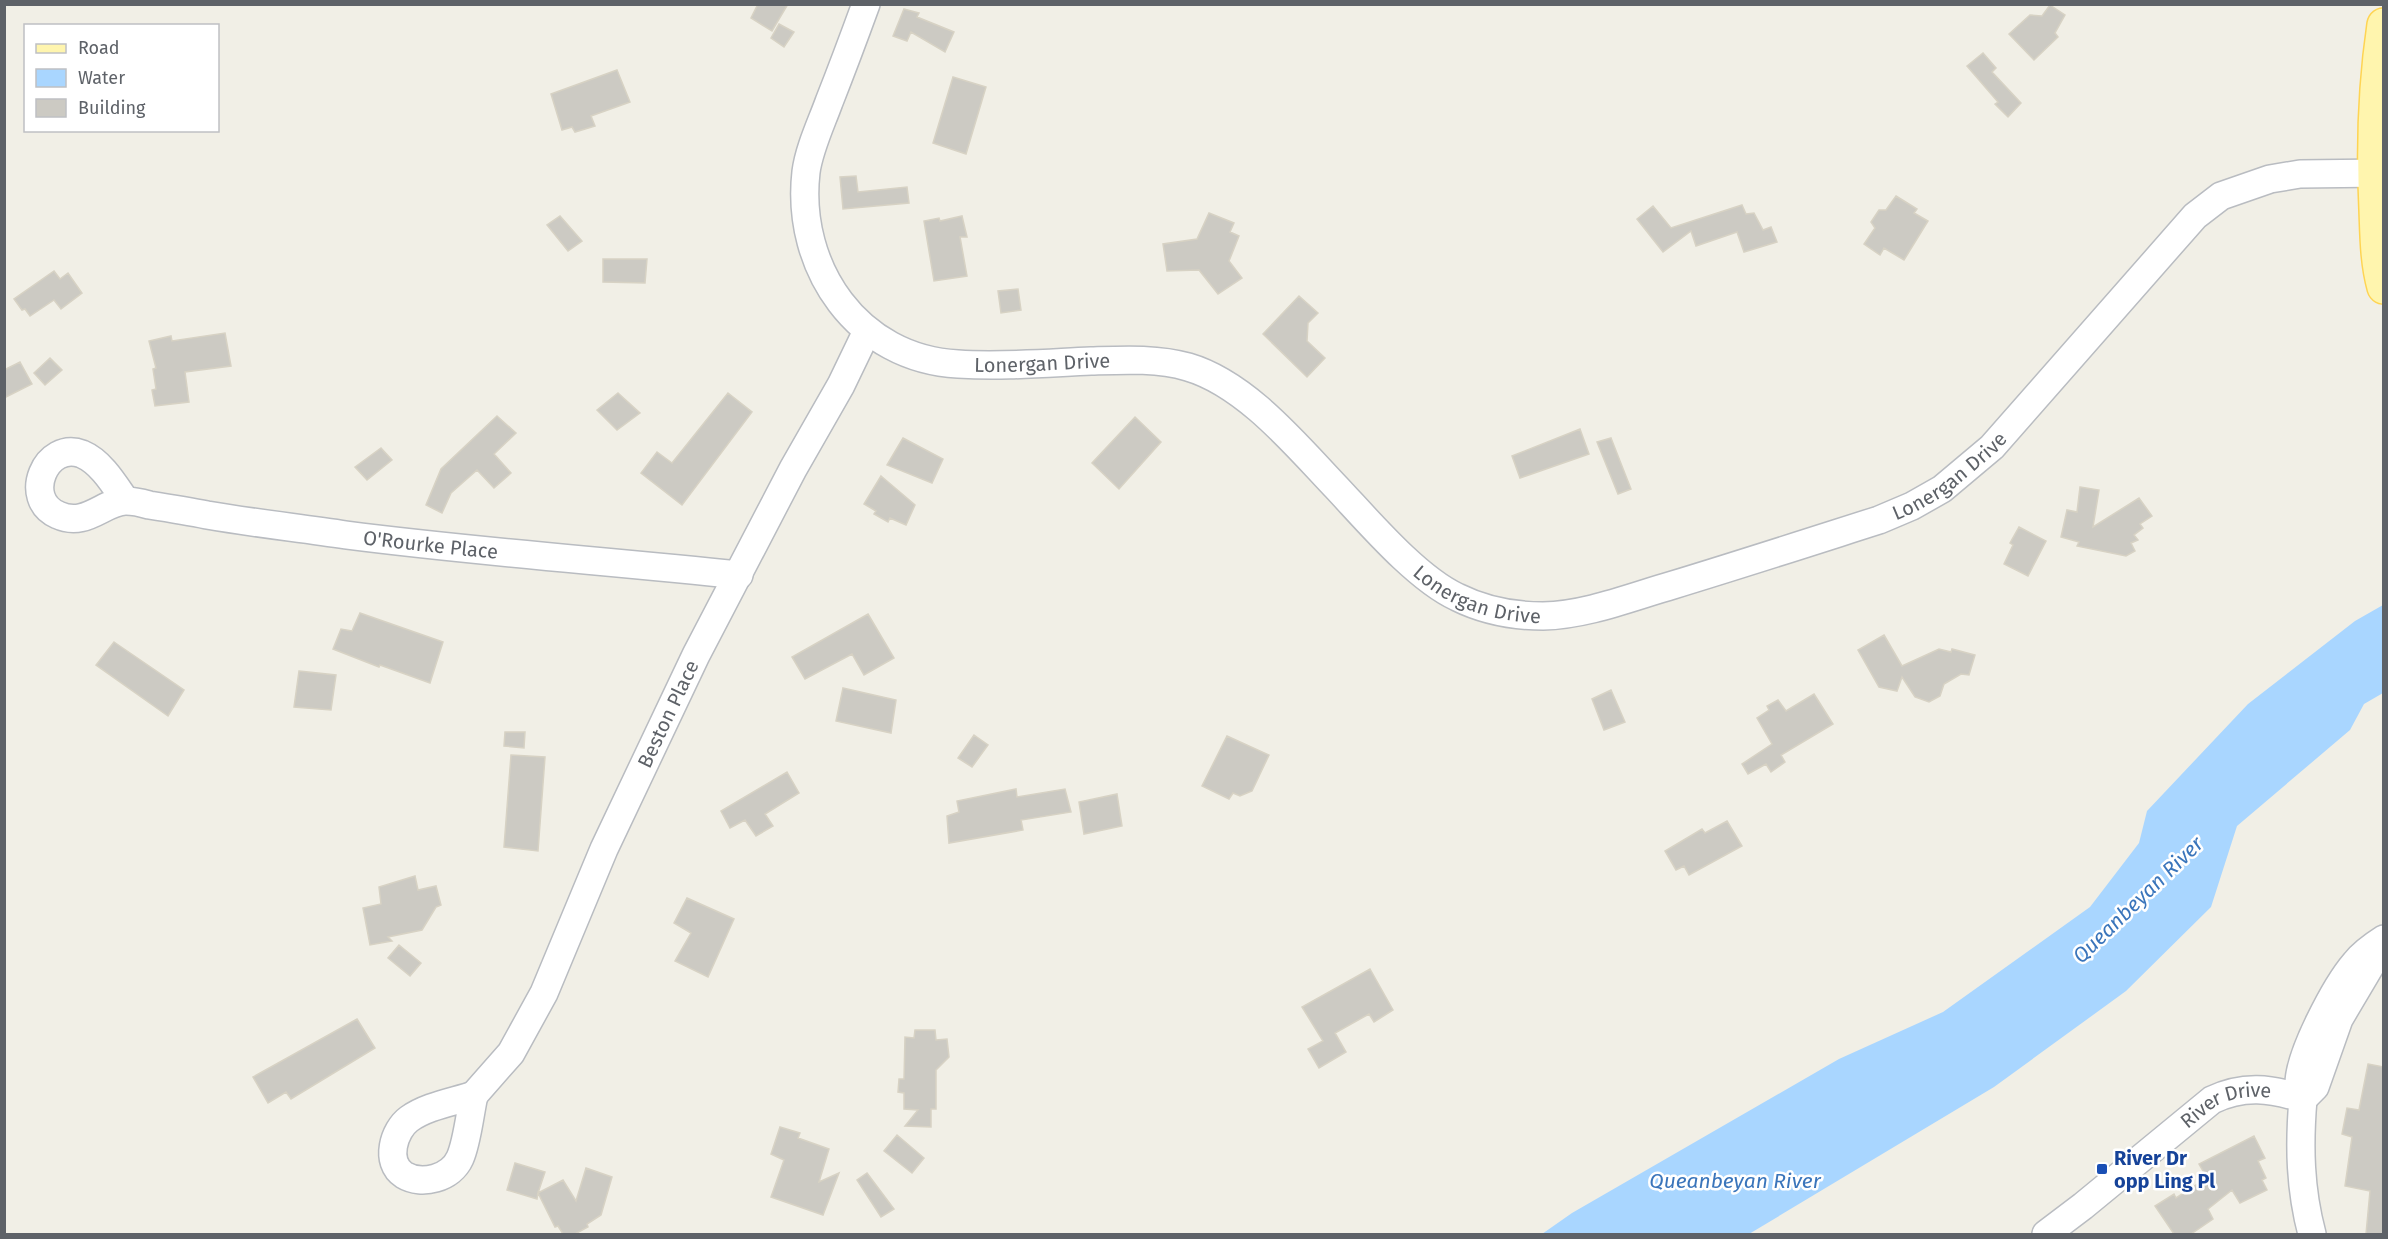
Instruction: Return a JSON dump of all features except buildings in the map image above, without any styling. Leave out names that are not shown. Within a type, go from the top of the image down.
[{"type":"main road","points":[[2384,25],[2379,58],[2374,129],[2379,172],[2378,267],[2384,287]]},
{"type":"street","name":"Lonergan Drive","points":[[866,4],[818,130],[806,170],[806,206],[812,245],[824,280],[842,306],[867,331],[895,348],[923,358],[953,364],[997,365],[1118,360],[1157,362],[1188,367],[1219,381],[1248,400],[1430,581],[1455,596],[1480,606],[1511,614],[1543,616],[1576,612],[1622,600],[1879,520],[1912,506],[1942,489],[1992,447],[2195,216],[2221,196],[2270,179],[2300,174],[2379,172]]},
{"type":"street","name":"Beston Place","points":[[474,1095],[510,1053],[544,993],[604,849],[696,655],[792,469],[841,385],[867,331]]},
{"type":"street","name":"O'Rourke Place","points":[[125,501],[390,541],[739,575]]},
{"type":"street","points":[[2312,1234],[2305,1209],[2300,1168],[2302,1099],[2315,1087],[2339,1019],[2384,941]]},
{"type":"street","name":"River Drive","points":[[2046,1234],[2212,1100],[2234,1091],[2254,1089],[2275,1091],[2302,1099]]},
{"type":"water","name":"Queanbeyan River","points":[[2383,605],[2383,693],[2364,704],[2350,730],[2237,826],[2211,907],[2126,991],[1994,1087],[1749,1234],[1542,1234],[1572,1213],[1839,1059],[1943,1012],[2090,907],[2139,843],[2147,811],[2248,704],[2355,621]]},
{"type":"place","name":"River Dr opp Ling Pl","points":[[2102,1169]]}]
